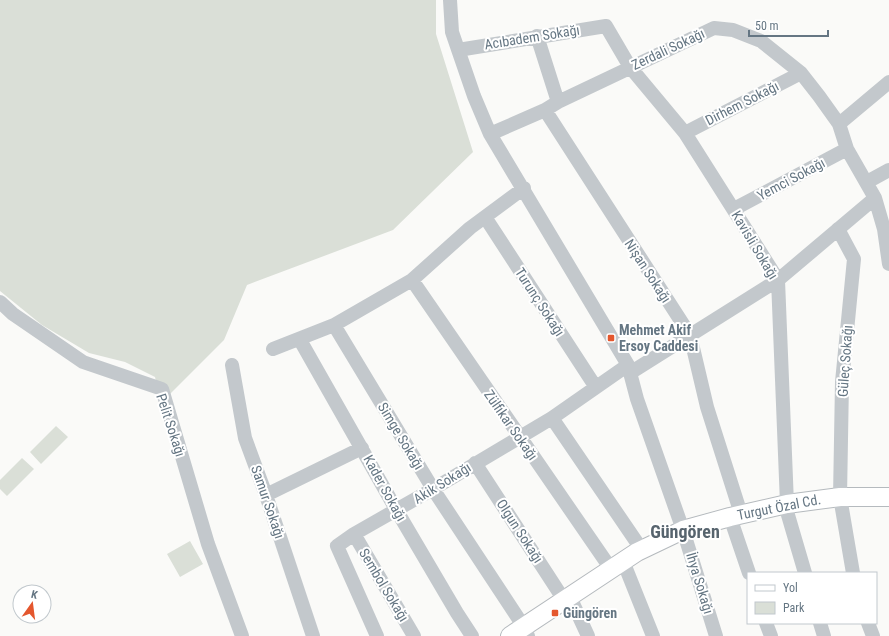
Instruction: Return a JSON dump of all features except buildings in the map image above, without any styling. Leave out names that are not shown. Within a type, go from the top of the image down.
[{"type":"main road","name":"Turgut Özal Cd.","points":[[521,633],[567,598],[617,565],[642,550],[683,530],[736,515],[786,504],[840,497],[889,497]]},
{"type":"street","points":[[450,0],[452,32],[474,96],[490,134],[524,188],[629,369],[637,399],[683,530]]},
{"type":"street","name":"Acıbadem Sokağı","points":[[458,50],[606,26]]},
{"type":"street","name":"Kavisli Sokağı","points":[[606,26],[630,68],[684,133],[778,280],[786,504],[805,572]]},
{"type":"street","name":"Zerdali Sokağı","points":[[490,134],[544,110],[714,28],[733,30],[761,41],[801,73],[839,124],[847,148],[875,198],[884,230],[889,264]]},
{"type":"street","points":[[537,36],[558,102]]},
{"type":"street","name":"Dirhem Sokağı","points":[[684,133],[801,73]]},
{"type":"street","points":[[839,124],[889,82]]},
{"type":"street","name":"Nişan Sokağı","points":[[544,110],[690,336],[750,572]]},
{"type":"street","name":"Yemci Sokağı","points":[[734,209],[847,148]]},
{"type":"street","points":[[867,182],[889,170]]},
{"type":"street","points":[[273,349],[300,340],[334,325],[412,280],[470,228],[524,188]]},
{"type":"street","name":"Akik Sokağı","points":[[377,636],[337,546],[354,534],[396,511],[519,436],[552,418],[595,386],[690,336],[778,280],[875,198]]},
{"type":"street","name":"Turunç Sokağı","points":[[485,217],[595,386]]},
{"type":"street","name":"Güleç Sokağı","points":[[838,229],[854,259],[842,382],[840,497],[854,572]]},
{"type":"street","name":"Zülfikar Sokağı","points":[[412,280],[519,436],[617,565],[653,636]]},
{"type":"street","name":"Pelit Sokağı","points":[[0,302],[13,314],[83,362],[162,389],[208,544],[242,636]]},
{"type":"street","name":"Simge Sokağı","points":[[334,325],[521,633]]},
{"type":"street","name":"Kader Sokağı","points":[[300,340],[396,511],[457,614],[472,636]]},
{"type":"street","name":"Samur Sokağı","points":[[232,365],[245,438],[266,495],[313,636]]},
{"type":"street","points":[[552,418],[642,550]]},
{"type":"street","points":[[266,495],[362,448]]},
{"type":"street","name":"Olgun Sokağı","points":[[475,463],[567,598],[588,636]]},
{"type":"street","name":"İhya Sokağı","points":[[683,530],[716,636]]},
{"type":"street","name":"Sembol Sokağı","points":[[354,534],[414,636]]},
{"type":"street","points":[[766,624],[771,636]]},
{"type":"street","points":[[820,624],[824,636]]},
{"type":"street","points":[[868,624],[873,636]]},
{"type":"green space","points":[[0,0],[436,0],[436,34],[473,152],[393,230],[247,285],[224,340],[161,403],[155,377],[125,362],[89,353],[42,325],[0,291]]},
{"type":"green space","points":[[56,426],[68,437],[41,464],[30,452]]},
{"type":"green space","points":[[22,458],[34,469],[7,496],[0,489],[0,480]]},
{"type":"green space","points":[[190,541],[203,564],[180,577],[167,554]]},
{"type":"place","name":"Mehmet Akif Ersoy Caddesi","points":[[611,338]]},
{"type":"place","name":"Güngören","points":[[555,613]]},
{"type":"district","name":"Güngören","points":[[685,531]]}]
